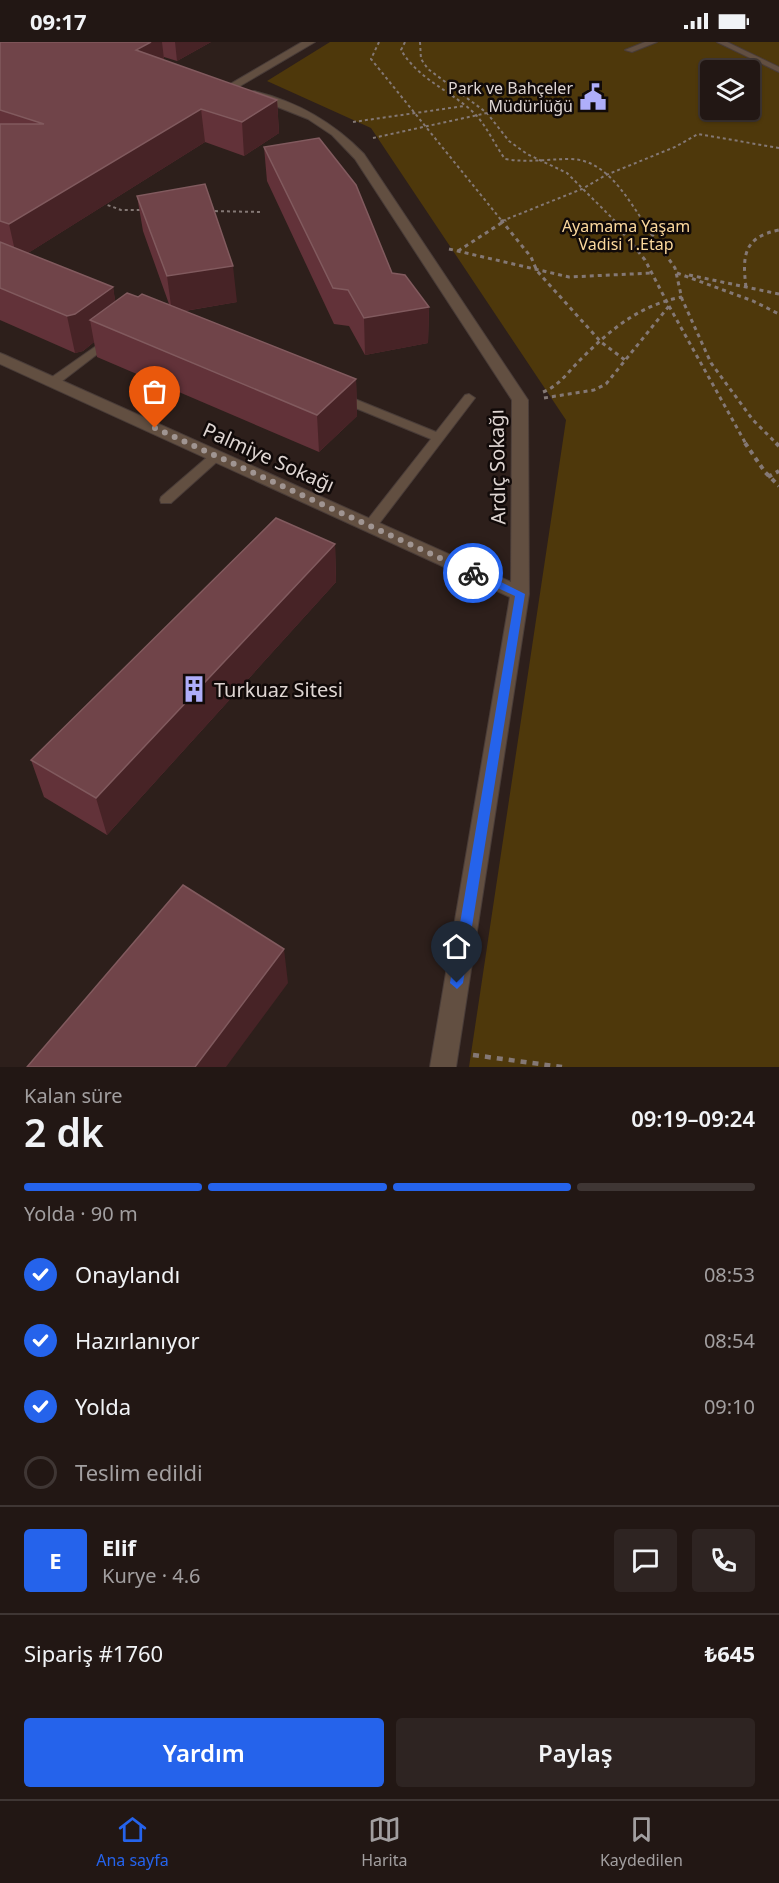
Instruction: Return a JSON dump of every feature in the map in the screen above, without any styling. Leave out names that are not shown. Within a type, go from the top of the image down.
[{"type":"street","name":"Ardıç Sokağı","points":[[310,42],[227,85],[298,109],[329,125],[348,143],[360,156],[520,400],[520,594],[444,1059]]},
{"type":"street","name":"Palmiye Sokağı","points":[[0,358],[520,594]]},
{"type":"lane","points":[[629,50],[653,42]]},
{"type":"lane","points":[[721,42],[779,70]]},
{"type":"lane","points":[[53,382],[115,336]]},
{"type":"lane","points":[[328,392],[438,437]]},
{"type":"lane","points":[[370,526],[469,398]]},
{"type":"lane","points":[[166,500],[216,456]]},
{"type":"path","points":[[379,42],[371,59],[531,257],[537,271],[601,342],[625,360]]},
{"type":"path","points":[[405,42],[401,50],[416,72],[476,115],[505,159],[516,162],[573,159],[583,161],[616,182],[641,216],[676,272],[682,297],[711,363],[753,420],[779,446]]},
{"type":"path","points":[[420,42],[421,59],[428,69],[488,112],[509,141],[567,173],[625,232],[652,273],[700,367],[768,477],[779,486]]},
{"type":"path","points":[[329,125],[465,106]]},
{"type":"path","points":[[348,143],[488,112]]},
{"type":"path","points":[[458,251],[501,222],[582,189],[606,175],[675,147],[698,134],[715,135],[779,148]]},
{"type":"path","points":[[99,202],[121,210],[144,210]]},
{"type":"path","points":[[203,211],[261,212]]},
{"type":"path","points":[[746,287],[742,263],[750,242],[767,231],[779,230]]},
{"type":"path","points":[[416,241],[569,277],[652,273]]},
{"type":"path","points":[[676,272],[779,294]]},
{"type":"path","points":[[676,272],[753,301],[779,315]]},
{"type":"path","points":[[520,400],[553,388],[601,342],[650,303],[665,298],[682,297]]},
{"type":"path","points":[[520,400],[594,390],[606,384],[669,306]]},
{"type":"path","points":[[768,477],[779,471]]},
{"type":"path","points":[[444,1059],[562,1067]]},
{"type":"green space","name":"Ayamama Yaşam Vadisi 1.Etap","points":[[330,42],[779,42],[779,1067],[469,1067],[566,420],[371,128],[267,81]]},
{"type":"building","points":[[0,42],[151,42],[136,50],[277,100],[242,122],[201,109],[9,224],[0,221],[0,124],[44,124],[0,110]]},
{"type":"building","points":[[319,138],[356,185],[392,273],[405,275],[429,307],[364,318],[348,290],[333,288],[264,147]]},
{"type":"building","points":[[205,184],[233,266],[167,276],[137,196]]},
{"type":"building","points":[[0,242],[113,287],[75,314],[67,316],[0,288]]},
{"type":"building","points":[[127,293],[138,297],[142,294],[356,379],[317,415],[90,320]]},
{"type":"building","points":[[276,518],[335,544],[96,798],[31,760]]},
{"type":"building","points":[[183,885],[284,949],[195,1067],[27,1067]]},
{"type":"way so far","points":[[155,428],[473,573]]},
{"type":"place","name":"Park ve Bahçeler Müdürlüğü","points":[[593,97]]},
{"type":"place","name":"Turkuaz Sitesi","points":[[194,689]]},
{"type":"route","points":[[457,983],[520,594],[473,573]]}]
